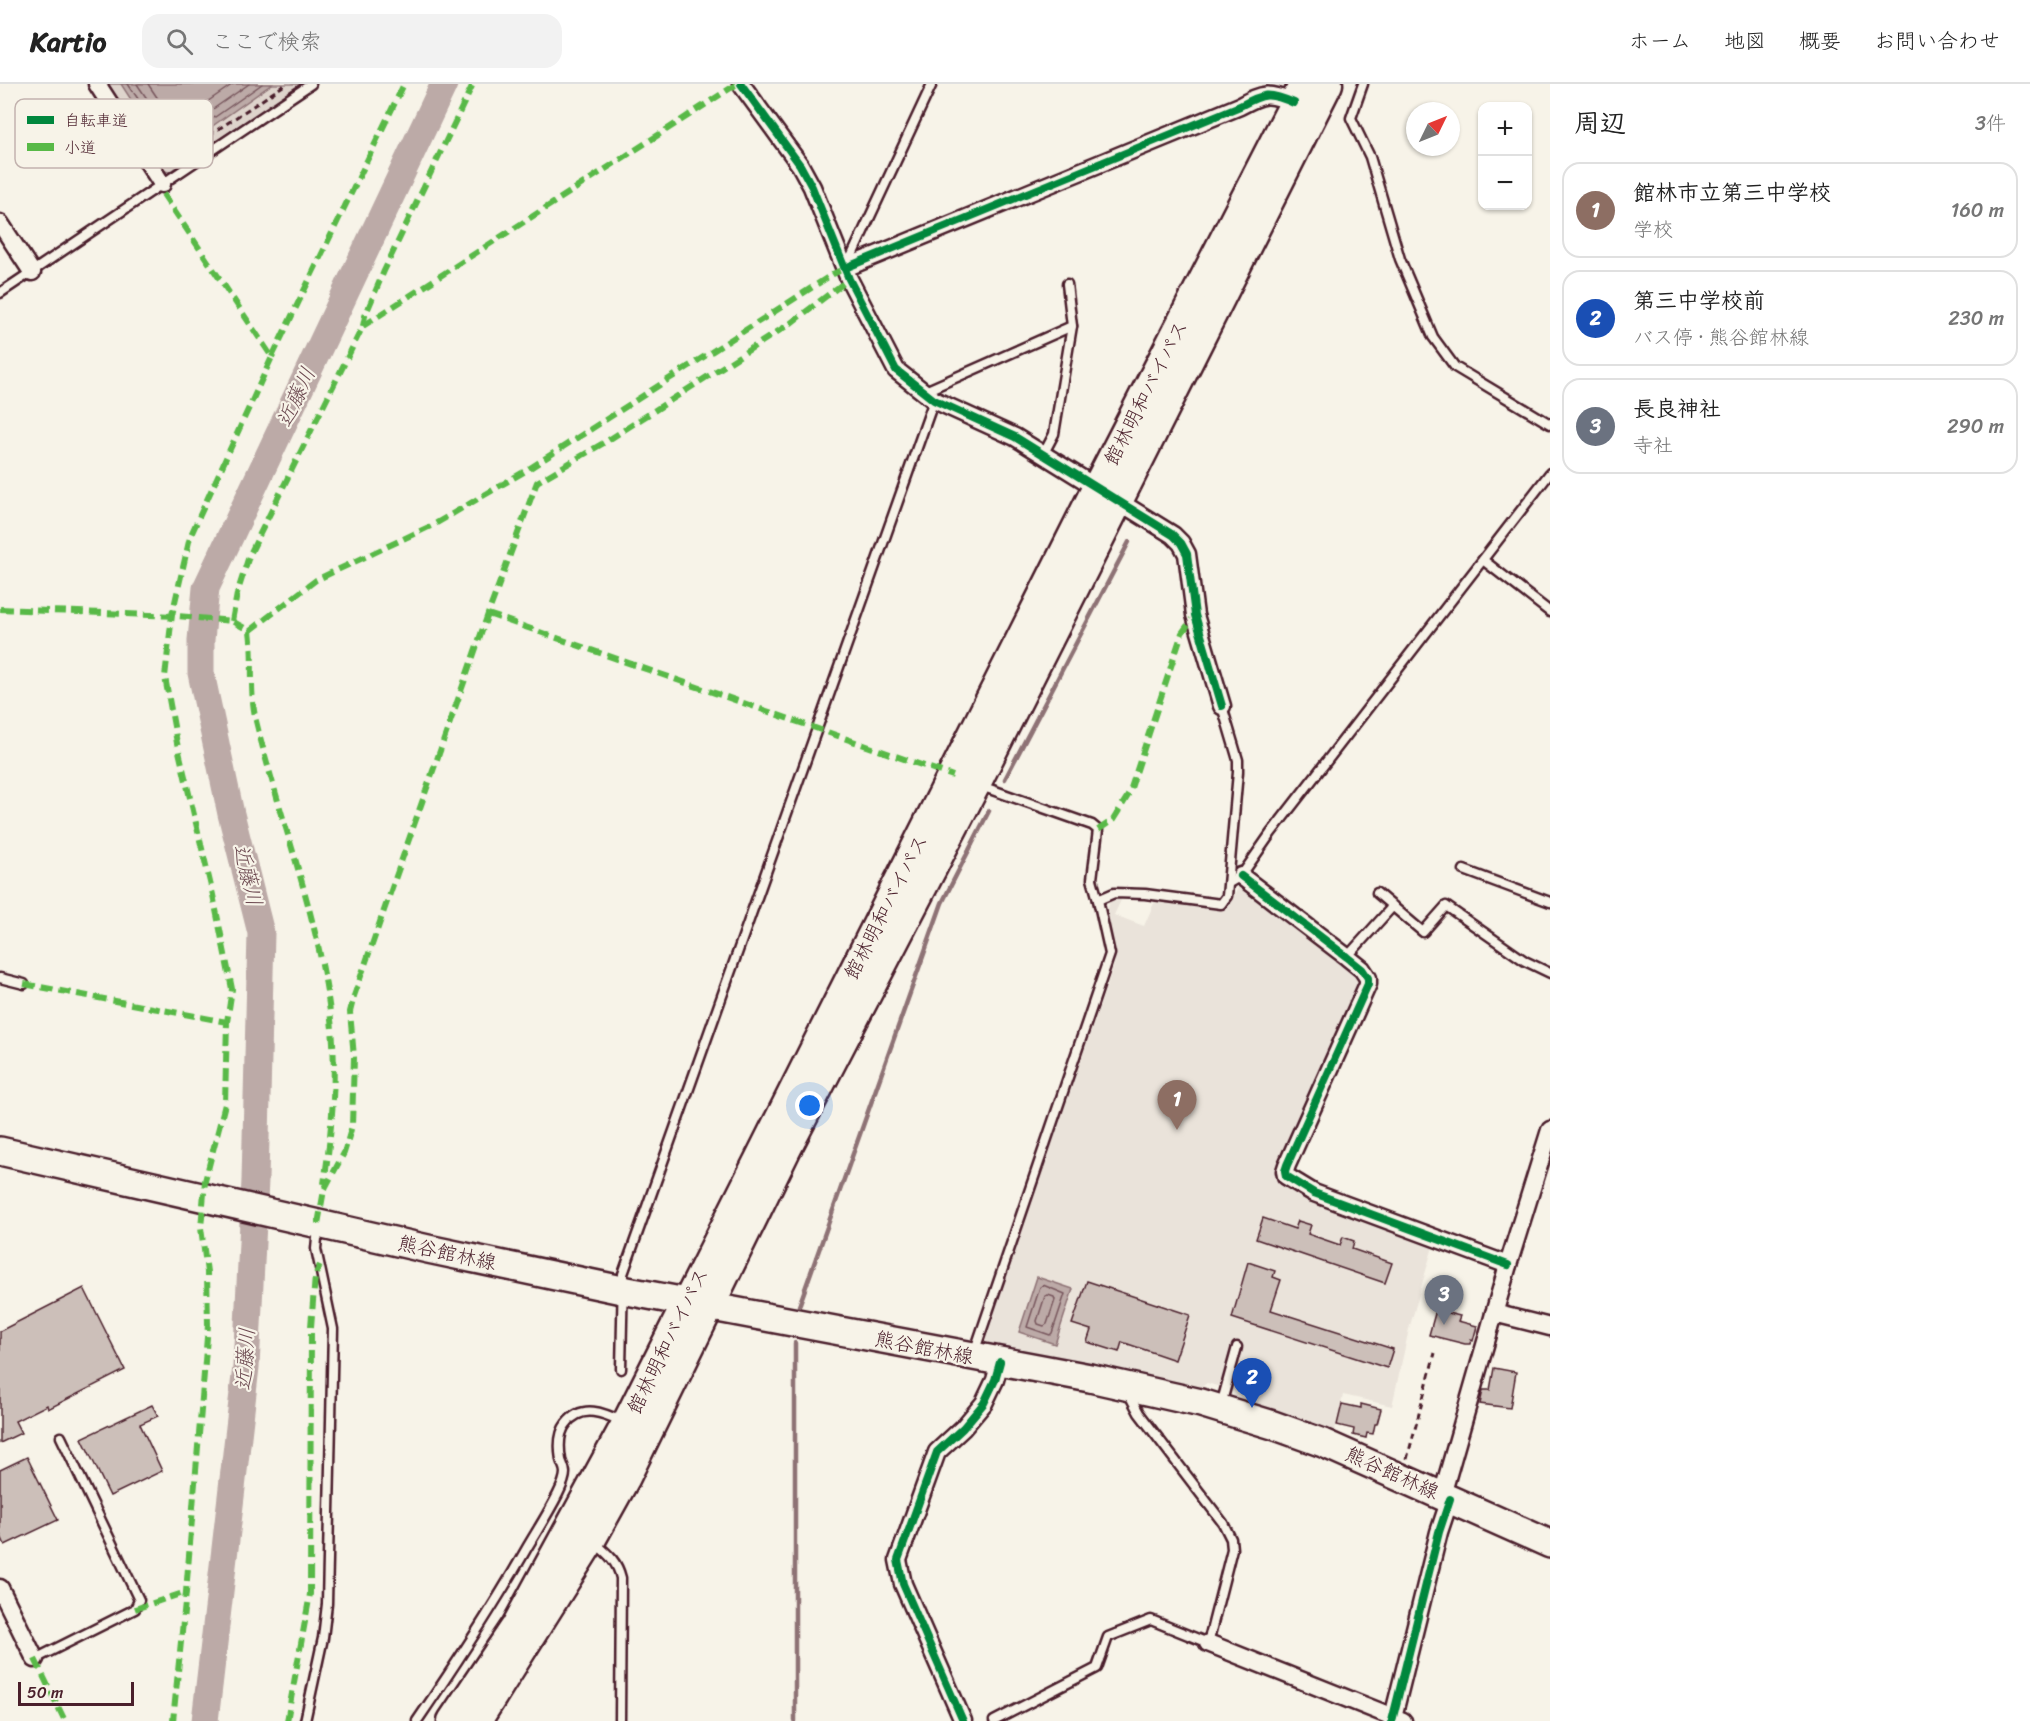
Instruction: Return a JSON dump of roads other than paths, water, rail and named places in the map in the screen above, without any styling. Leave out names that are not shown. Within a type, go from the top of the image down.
[{"type":"highway","name":"館林明和バイパス","points":[[452,1721],[516,1626],[626,1424],[699,1305],[786,1150],[976,784],[1107,494],[1328,84]]},
{"type":"highway","name":"館林明和バイパス","points":[[477,1721],[591,1540],[625,1479],[699,1305],[1107,494],[1299,94]]},
{"type":"main road","name":"熊谷館林線","points":[[0,1151],[318,1224],[622,1290],[1130,1386],[1220,1409],[1323,1443],[1550,1544]]},
{"type":"street","points":[[97,84],[107,99]]},
{"type":"street","points":[[741,84],[800,165],[812,187],[845,268],[896,370],[928,396],[1044,453],[1173,535],[1181,543],[1187,554],[1194,615],[1222,706]]},
{"type":"street","points":[[845,268],[1240,106],[1259,89],[1278,96],[1299,94]]},
{"type":"street","points":[[152,168],[162,184]]},
{"type":"street","points":[[0,223],[32,272]]},
{"type":"street","points":[[1235,880],[1347,957],[1366,974],[1368,984],[1287,1165],[1286,1176],[1314,1193],[1508,1264]]},
{"type":"street","points":[[1208,1643],[1396,1720],[1446,1497],[1494,1313],[1550,1130]]},
{"type":"street","points":[[1494,1313],[1550,1327]]},
{"type":"street","points":[[963,1721],[903,1584],[898,1560],[937,1452],[977,1413],[995,1380],[1000,1362]]},
{"type":"street","points":[[0,1588],[35,1659]]},
{"type":"lane","points":[[213,150],[311,84]]},
{"type":"lane","points":[[845,268],[932,84]]},
{"type":"lane","points":[[1363,84],[1351,118],[1370,157],[1400,259],[1433,337],[1455,367],[1550,424]]},
{"type":"lane","points":[[0,293],[186,168]]},
{"type":"lane","points":[[1044,453],[1054,434],[1072,326],[1067,284]]},
{"type":"lane","points":[[621,1369],[622,1290],[625,1267],[928,396],[1072,326]]},
{"type":"lane","points":[[1098,900],[1114,893],[1144,894],[1221,904],[1235,880],[1550,473]]},
{"type":"lane","points":[[1483,560],[1550,612]]},
{"type":"lane","points":[[1222,706],[1238,760],[1235,880]]},
{"type":"lane","points":[[974,1357],[977,1341],[1108,962],[1109,946],[1092,879],[1098,830],[1092,825],[976,784]]},
{"type":"lane","points":[[1464,870],[1550,902]]},
{"type":"lane","points":[[1377,893],[1423,932],[1446,906],[1525,961],[1550,973]]},
{"type":"lane","points":[[1347,957],[1393,906]]},
{"type":"lane","points":[[0,978],[24,984]]},
{"type":"lane","points":[[305,1721],[323,1638],[327,1604],[333,1329],[316,1249],[318,1224]]},
{"type":"lane","points":[[1220,1409],[1238,1347]]},
{"type":"lane","points":[[993,1721],[1097,1668],[1108,1637],[1151,1620],[1208,1643],[1232,1549],[1231,1539],[1223,1523],[1139,1413],[1132,1400],[1130,1386]]},
{"type":"lane","points":[[417,1721],[506,1584],[558,1494],[565,1472],[561,1460],[560,1435],[566,1424],[582,1412],[593,1410],[626,1424]]},
{"type":"lane","points":[[35,1659],[135,1609],[139,1600],[61,1437]]},
{"type":"lane","points":[[591,1540],[612,1556],[621,1578],[620,1721]]},
{"type":"water","points":[[121,84],[272,84],[213,126],[213,99],[131,99]]},
{"type":"water","points":[[1037,1277],[1073,1289],[1055,1344],[1019,1332]]},
{"type":"waterway","name":"近藤川","points":[[205,1721],[246,1367],[255,1180],[261,933],[231,814],[201,673],[201,640],[206,588],[444,84]]},
{"type":"waterway","points":[[1005,779],[1129,542]]},
{"type":"waterway","points":[[799,1306],[942,903],[989,811]]},
{"type":"waterway","points":[[795,1343],[795,1721]]},
{"type":"place","name":"館林市立第三中学校","points":[[1177,1130]]},
{"type":"place","name":"長良神社","points":[[1444,1325]]},
{"type":"place","name":"第三中学校前","points":[[1252,1408]]}]
